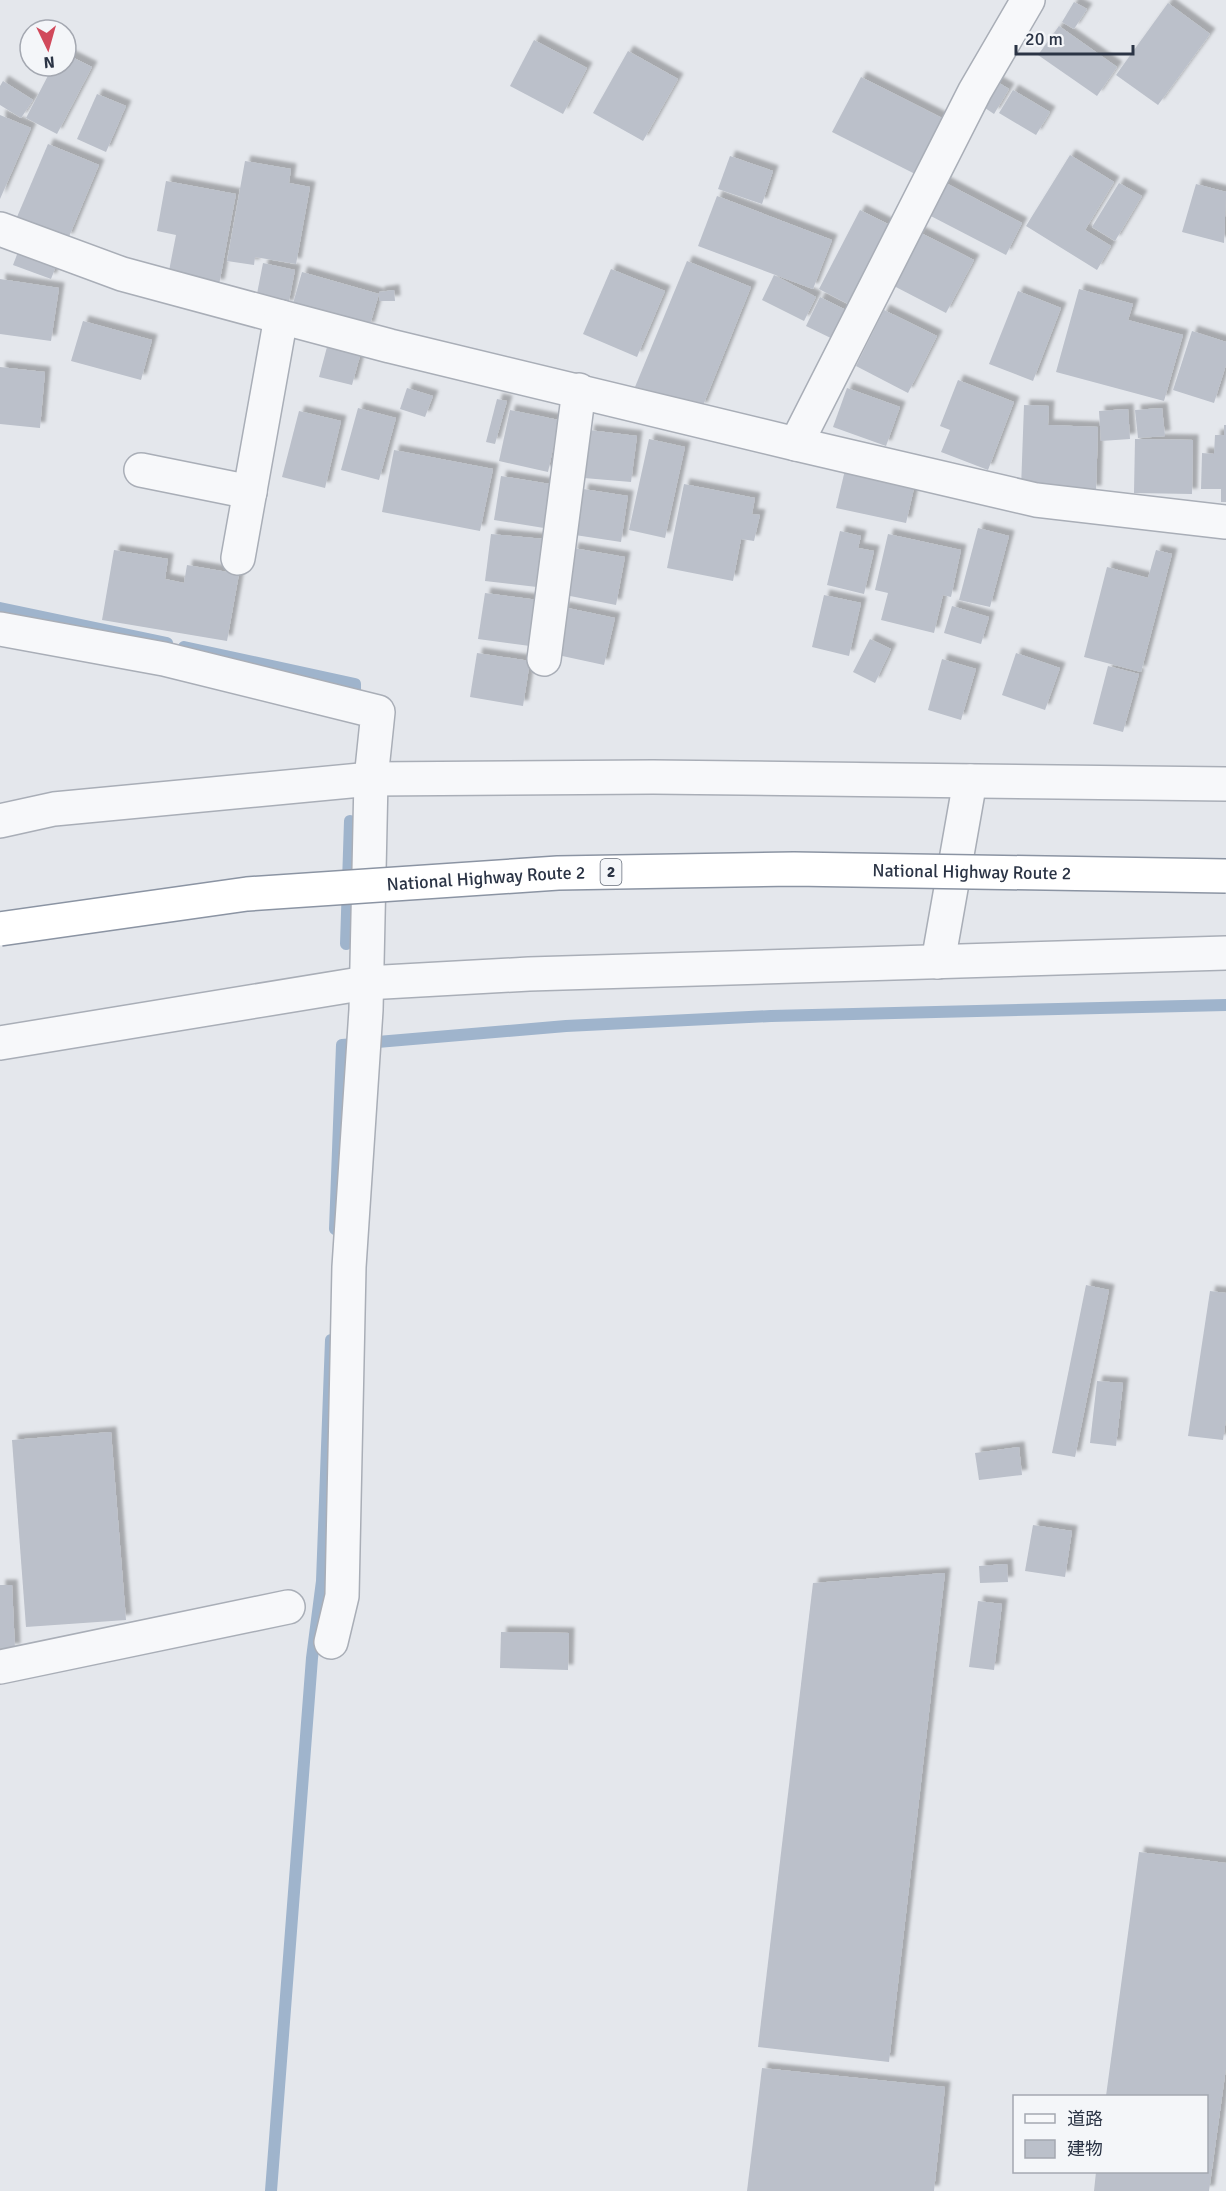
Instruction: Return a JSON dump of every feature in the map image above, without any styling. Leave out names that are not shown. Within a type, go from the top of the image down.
[{"type":"highway","name":"National Highway Route 2","points":[[0,929],[247,894],[558,873],[794,870],[1226,876]]},
{"type":"street","points":[[796,444],[975,91],[1028,0]]},
{"type":"street","points":[[0,229],[122,274],[281,317],[390,346],[796,444],[1036,500],[1226,522]]},
{"type":"street","points":[[238,558],[281,317]]},
{"type":"street","points":[[544,659],[579,390]]},
{"type":"street","points":[[141,470],[250,492]]},
{"type":"street","points":[[0,629],[164,659],[378,712],[371,779],[366,983],[349,1267],[342,1596],[331,1642]]},
{"type":"street","points":[[0,821],[54,809],[371,779],[653,777],[1226,784]]},
{"type":"street","points":[[938,962],[970,781]]},
{"type":"street","points":[[0,1043],[366,983],[529,974],[1226,953]]},
{"type":"street","points":[[0,1667],[288,1607]]},
{"type":"building","points":[[1074,2],[1087,9],[1074,29],[1062,22]]},
{"type":"building","points":[[1168,3],[1210,34],[1158,105],[1116,75]]},
{"type":"building","points":[[1059,26],[1117,67],[1097,96],[1038,55]]},
{"type":"building","points":[[534,40],[587,68],[563,114],[510,86]]},
{"type":"building","points":[[628,51],[678,79],[643,141],[593,113]]},
{"type":"building","points":[[78,60],[92,67],[57,134],[26,118],[47,78],[78,78]]},
{"type":"building","points":[[861,77],[950,122],[921,177],[832,132]]},
{"type":"building","points":[[994,80],[1009,89],[994,114],[979,104]]},
{"type":"building","points":[[3,81],[33,100],[21,118],[0,105],[0,86]]},
{"type":"building","points":[[1013,90],[1050,112],[1036,135],[999,113]]},
{"type":"building","points":[[97,94],[126,106],[106,152],[77,139]]},
{"type":"building","points":[[0,115],[31,128],[0,199]]},
{"type":"building","points":[[48,144],[99,165],[68,239],[17,217]]},
{"type":"building","points":[[1070,155],[1114,182],[1085,230],[1111,246],[1097,270],[1026,226]]},
{"type":"building","points":[[730,156],[773,171],[762,204],[718,189]]},
{"type":"building","points":[[245,161],[291,169],[289,183],[310,187],[296,264],[255,257],[254,265],[227,261]]},
{"type":"building","points":[[166,181],[236,194],[219,285],[168,276],[176,235],[157,231]]},
{"type":"building","points":[[942,181],[1022,223],[1006,255],[925,213]]},
{"type":"building","points":[[1119,183],[1142,196],[1115,241],[1092,227]]},
{"type":"building","points":[[1196,184],[1226,192],[1224,243],[1182,232]]},
{"type":"building","points":[[717,196],[832,240],[813,289],[698,246]]},
{"type":"building","points":[[860,210],[896,228],[856,308],[819,289]]},
{"type":"building","points":[[919,232],[974,260],[946,313],[892,285]]},
{"type":"building","points":[[18,252],[56,266],[51,279],[13,265]]},
{"type":"building","points":[[687,261],[751,287],[702,408],[635,387]]},
{"type":"building","points":[[263,263],[295,270],[288,306],[256,299]]},
{"type":"building","points":[[611,269],[665,291],[637,357],[583,334]]},
{"type":"building","points":[[302,272],[379,294],[369,328],[292,307]]},
{"type":"building","points":[[774,275],[816,297],[804,321],[762,300]]},
{"type":"building","points":[[0,279],[59,288],[51,341],[0,334]]},
{"type":"building","points":[[1079,289],[1133,304],[1128,320],[1183,335],[1164,401],[1056,372]]},
{"type":"building","points":[[394,290],[395,301],[379,301],[379,292]]},
{"type":"building","points":[[1018,291],[1061,308],[1033,381],[989,364]]},
{"type":"building","points":[[820,297],[854,314],[839,342],[806,326]]},
{"type":"building","points":[[884,310],[937,336],[908,393],[856,366]]},
{"type":"building","points":[[83,321],[152,340],[141,380],[71,361]]},
{"type":"building","points":[[1192,331],[1226,342],[1226,365],[1214,403],[1173,390]]},
{"type":"building","points":[[327,347],[360,356],[352,385],[319,377]]},
{"type":"building","points":[[0,367],[45,372],[40,428],[0,424]]},
{"type":"building","points":[[958,380],[1014,402],[988,470],[941,452],[950,430],[940,426]]},
{"type":"building","points":[[407,388],[433,396],[425,417],[400,409]]},
{"type":"building","points":[[847,388],[900,407],[886,446],[833,427]]},
{"type":"building","points":[[497,399],[507,401],[495,444],[486,442]]},
{"type":"building","points":[[1024,405],[1049,406],[1048,425],[1098,427],[1096,491],[1021,488]]},
{"type":"building","points":[[358,408],[396,418],[379,480],[341,470]]},
{"type":"building","points":[[1162,408],[1165,436],[1138,438],[1135,410]]},
{"type":"building","points":[[1128,409],[1130,439],[1101,441],[1099,411]]},
{"type":"building","points":[[510,410],[559,420],[548,472],[499,461]]},
{"type":"building","points":[[299,411],[341,421],[325,488],[282,477]]},
{"type":"building","points":[[1224,425],[1226,425],[1226,502],[1221,502],[1221,489],[1201,489],[1202,453],[1214,454],[1215,435],[1224,435]]},
{"type":"building","points":[[589,430],[637,436],[631,482],[584,478]]},
{"type":"building","points":[[649,439],[685,447],[665,538],[629,530]]},
{"type":"building","points":[[1135,439],[1193,440],[1192,494],[1134,493]]},
{"type":"building","points":[[394,450],[493,469],[480,531],[382,512]]},
{"type":"building","points":[[845,470],[915,484],[906,523],[836,508]]},
{"type":"building","points":[[501,476],[550,484],[544,528],[494,520]]},
{"type":"building","points":[[684,484],[755,498],[752,514],[760,515],[754,541],[741,539],[733,581],[667,568]]},
{"type":"building","points":[[583,489],[628,496],[621,542],[575,535]]},
{"type":"building","points":[[978,528],[1009,536],[990,607],[959,600]]},
{"type":"building","points":[[840,531],[861,536],[858,548],[874,551],[864,594],[827,585]]},
{"type":"building","points":[[491,534],[544,539],[537,587],[485,581]]},
{"type":"building","points":[[888,534],[961,550],[951,597],[943,595],[934,633],[881,620],[888,593],[875,590]]},
{"type":"building","points":[[573,548],[625,557],[616,605],[565,595]]},
{"type":"building","points":[[114,550],[168,559],[165,579],[184,583],[187,565],[239,574],[227,641],[102,620]]},
{"type":"building","points":[[1156,550],[1172,554],[1141,672],[1084,657],[1107,567],[1148,578]]},
{"type":"building","points":[[485,593],[538,600],[530,646],[478,639]]},
{"type":"building","points":[[824,595],[861,603],[849,656],[812,647]]},
{"type":"building","points":[[952,606],[989,617],[981,644],[944,633]]},
{"type":"building","points":[[563,607],[615,618],[604,665],[553,654]]},
{"type":"building","points":[[870,639],[891,649],[875,683],[853,672]]},
{"type":"building","points":[[477,653],[530,661],[523,706],[470,697]]},
{"type":"building","points":[[1016,653],[1060,668],[1045,710],[1002,695]]},
{"type":"building","points":[[942,659],[976,669],[961,720],[928,710]]},
{"type":"building","points":[[1108,666],[1139,674],[1123,732],[1093,724]]},
{"type":"building","points":[[1086,1285],[1109,1290],[1075,1457],[1052,1453]]},
{"type":"building","points":[[1210,1291],[1226,1293],[1226,1419],[1223,1440],[1188,1436]]},
{"type":"building","points":[[1097,1381],[1123,1383],[1116,1446],[1090,1443]]},
{"type":"building","points":[[111,1432],[126,1620],[26,1627],[12,1440]]},
{"type":"building","points":[[1019,1447],[1022,1475],[979,1480],[975,1453]]},
{"type":"building","points":[[1033,1525],[1072,1531],[1065,1577],[1025,1571]]},
{"type":"building","points":[[1007,1564],[1008,1582],[980,1583],[979,1566]]},
{"type":"building","points":[[945,1573],[889,2062],[758,2047],[813,1583]]},
{"type":"building","points":[[0,1585],[12,1585],[15,1649],[0,1649]]},
{"type":"building","points":[[978,1601],[1002,1604],[994,1670],[969,1667]]},
{"type":"building","points":[[501,1632],[569,1633],[568,1670],[500,1668]]},
{"type":"building","points":[[1139,1852],[1226,1863],[1226,2068],[1209,2191],[1094,2191],[1096,2173],[1208,2173],[1208,2095],[1106,2095]]},
{"type":"building","points":[[762,2068],[945,2087],[934,2191],[747,2191]]},
{"type":"waterway","points":[[0,608],[167,643]]},
{"type":"waterway","points":[[184,647],[355,684],[355,694]]},
{"type":"waterway","points":[[346,944],[350,821]]},
{"type":"waterway","points":[[335,1229],[342,1045],[566,1026],[771,1016],[1226,1005]]},
{"type":"waterway","points":[[271,2191],[312,1658],[322,1581],[331,1340]]}]
